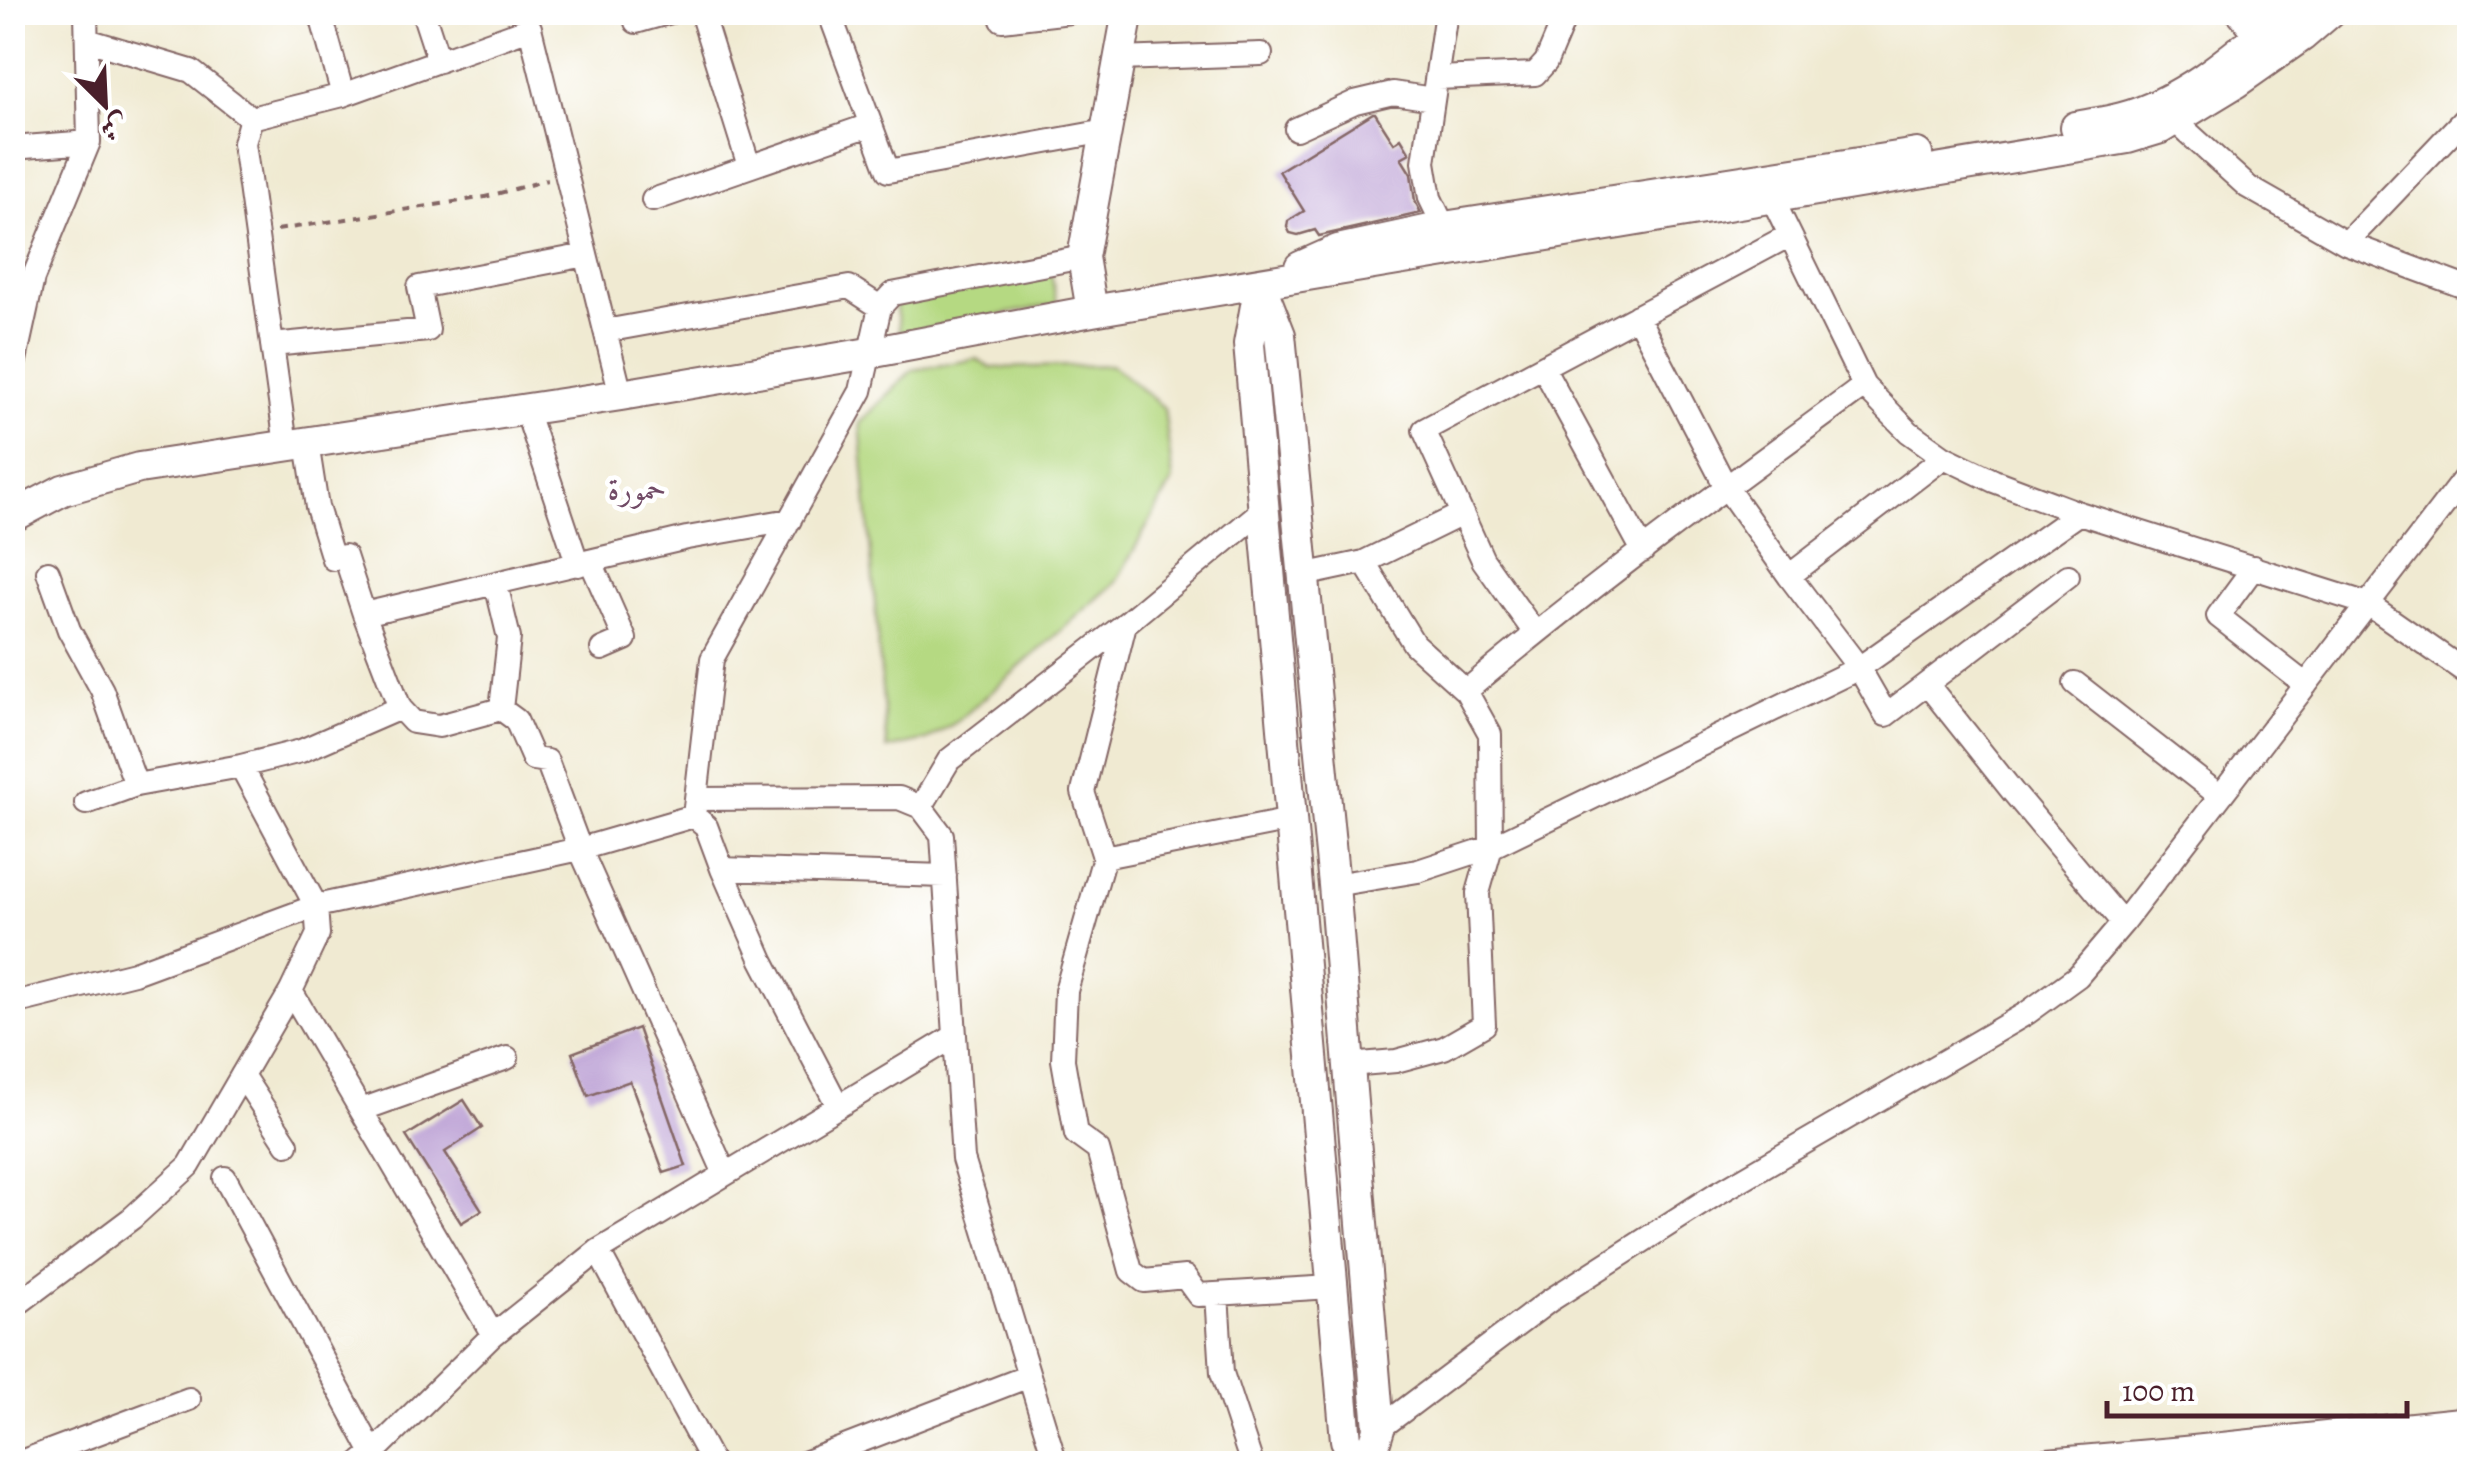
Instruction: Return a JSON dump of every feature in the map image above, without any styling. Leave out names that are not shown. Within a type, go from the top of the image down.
[{"type":"main road","points":[[1092,311],[1083,257],[1128,12]]},
{"type":"main road","points":[[1447,240],[1808,169],[1980,145],[2124,118],[2168,100],[2219,67],[2287,12]]},
{"type":"main road","points":[[12,517],[63,490],[139,468],[526,410],[1260,284],[1338,250],[1447,240],[1772,198],[2128,138],[2160,128],[2234,83],[2330,12]]},
{"type":"main road","points":[[1260,284],[1280,335],[1334,885],[1379,1430],[1365,1464],[1346,1440],[1332,1287],[1250,344],[1260,284]]},
{"type":"main road","points":[[2047,1464],[2470,1422]]},
{"type":"main road","points":[[2266,1464],[2470,1444]]},
{"type":"street","points":[[12,374],[34,278],[89,142],[86,12]]},
{"type":"street","points":[[320,12],[344,95]]},
{"type":"street","points":[[424,12],[439,61]]},
{"type":"street","points":[[636,22],[671,12]]},
{"type":"street","points":[[701,12],[750,166]]},
{"type":"street","points":[[829,12],[888,171],[1106,132]]},
{"type":"street","points":[[1002,20],[1070,12]]},
{"type":"street","points":[[1446,12],[1424,162],[1430,198],[1447,240]]},
{"type":"street","points":[[1296,129],[1355,102],[1535,74],[1546,62],[1566,12]]},
{"type":"street","points":[[2237,12],[2258,37]]},
{"type":"street","points":[[250,118],[344,95],[439,61],[513,23],[530,28],[621,394]]},
{"type":"street","points":[[87,40],[191,70],[250,118]]},
{"type":"street","points":[[1119,59],[1261,54]]},
{"type":"street","points":[[2346,243],[2470,113]]},
{"type":"street","points":[[250,118],[244,144],[256,234],[272,344],[297,444],[333,559],[345,556],[400,708],[413,722],[439,726],[501,710],[516,720],[534,759],[547,762],[580,849],[725,1174]]},
{"type":"street","points":[[2174,120],[2248,187],[2346,243],[2470,288]]},
{"type":"street","points":[[652,200],[870,125]]},
{"type":"street","points":[[12,148],[89,142]]},
{"type":"street","points":[[1772,198],[1864,386],[1909,432],[1944,457],[1994,482],[2079,513],[2368,604],[2470,675]]},
{"type":"street","points":[[1534,634],[1483,560],[1424,430],[1790,235]]},
{"type":"street","points":[[272,344],[428,330],[420,287],[586,256]]},
{"type":"street","points":[[838,1106],[762,960],[695,807],[712,660],[862,391],[880,307],[892,294],[1083,257]]},
{"type":"street","points":[[605,331],[848,287],[880,307]]},
{"type":"street","points":[[1637,316],[1726,487],[1859,668],[1886,715],[2068,576]]},
{"type":"street","points":[[1542,367],[1643,551]]},
{"type":"street","points":[[1466,691],[1534,634],[1864,386]]},
{"type":"street","points":[[526,410],[584,564],[624,639],[602,649]]},
{"type":"street","points":[[1789,576],[1944,457]]},
{"type":"street","points":[[1379,1430],[1549,1300],[1713,1196],[2027,1013],[2078,976],[2124,923],[2470,471]]},
{"type":"street","points":[[922,808],[950,760],[1125,624],[1265,508]]},
{"type":"street","points":[[1334,885],[1418,871],[1492,847],[1859,668],[2079,513]]},
{"type":"street","points":[[1303,575],[1364,562],[1462,514]]},
{"type":"street","points":[[364,614],[686,538],[790,520]]},
{"type":"street","points":[[1349,1066],[1396,1061],[1444,1048],[1484,1025],[1478,893],[1492,847],[1490,734],[1466,691],[1414,644],[1364,562]]},
{"type":"street","points":[[2254,567],[2218,616],[2306,685]]},
{"type":"street","points":[[48,572],[69,630],[102,690],[136,786]]},
{"type":"street","points":[[496,584],[509,638],[501,710]]},
{"type":"street","points":[[1125,624],[1083,792],[1104,856],[1066,991],[1063,1060],[1076,1134],[1098,1150],[1131,1271],[1144,1281],[1185,1276],[1198,1295],[1332,1287]]},
{"type":"street","points":[[2076,683],[2220,796]]},
{"type":"street","points":[[1927,684],[2124,923]]},
{"type":"street","points":[[86,802],[136,786],[301,751],[400,708]]},
{"type":"street","points":[[12,1308],[132,1218],[189,1166],[291,990],[318,934],[316,906],[240,766]]},
{"type":"street","points":[[26,1000],[134,973],[316,906],[580,849],[695,807],[899,798],[922,808],[942,835],[963,1158],[1056,1464]]},
{"type":"street","points":[[1104,856],[1291,820]]},
{"type":"street","points":[[722,869],[945,876]]},
{"type":"street","points":[[291,990],[493,1335]]},
{"type":"street","points":[[225,1178],[369,1460],[493,1335],[598,1251],[955,1036]]},
{"type":"street","points":[[361,1110],[507,1058]]},
{"type":"street","points":[[242,1075],[287,1144]]},
{"type":"street","points":[[598,1251],[713,1464]]},
{"type":"street","points":[[1217,1294],[1222,1373],[1252,1464]]},
{"type":"street","points":[[800,1464],[1029,1376]]},
{"type":"street","points":[[14,1464],[189,1400]]},
{"type":"path","points":[[256,234],[485,198],[566,175]]},
{"type":"green space","points":[[1051,273],[1057,304],[900,334],[895,303]]},
{"type":"green space","points":[[977,359],[990,368],[1112,365],[1164,408],[1173,480],[1116,582],[958,721],[927,740],[887,749],[860,423],[912,370]]},
{"type":"building","points":[[1373,113],[1394,143],[1401,138],[1410,153],[1401,158],[1411,174],[1421,213],[1319,236],[1315,230],[1290,233],[1288,221],[1304,211],[1279,171]]},
{"type":"building","points":[[638,1028],[686,1166],[664,1173],[630,1081],[588,1096],[572,1053]]},
{"type":"building","points":[[464,1100],[482,1128],[445,1152],[482,1210],[461,1223],[406,1136]]},
{"type":"district","name":"حمورة","points":[[637,489]]}]
